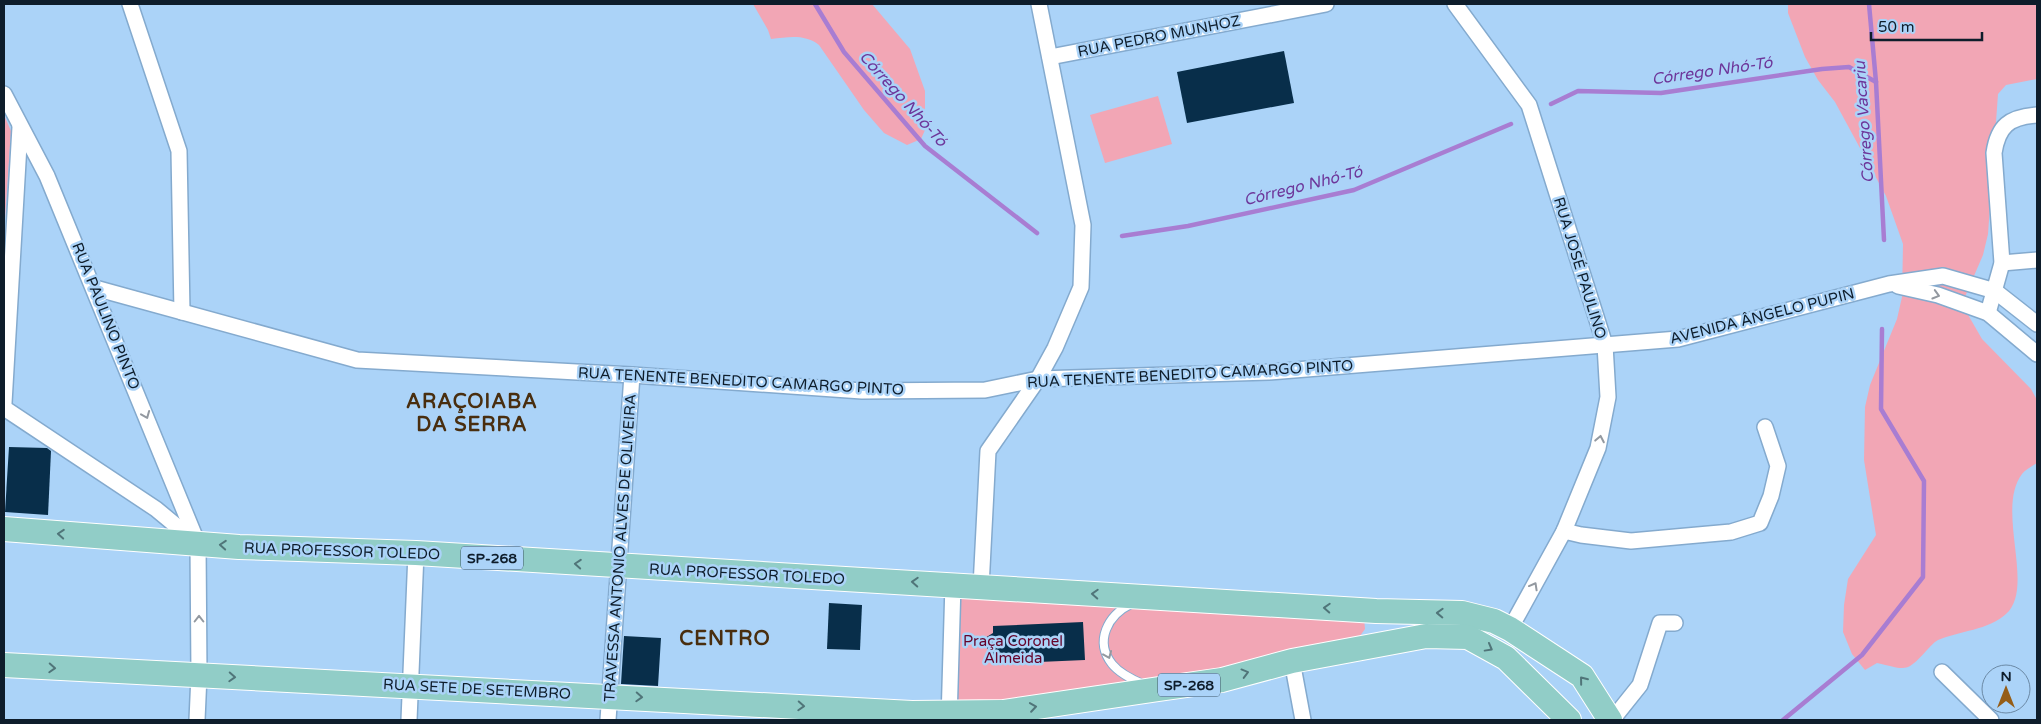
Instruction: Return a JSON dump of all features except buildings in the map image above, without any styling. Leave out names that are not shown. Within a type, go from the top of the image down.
[{"type":"main road","name":"RUA PROFESSOR TOLEDO","points":[[4,529],[198,544],[416,554],[981,587]]},
{"type":"main road","name":"SP-268","points":[[981,587],[1376,611],[1462,613],[1494,621],[1510,629],[1582,676],[1606,717]]},
{"type":"main road","name":"SP-268","points":[[949,717],[1002,716],[1222,680],[1292,661],[1426,636],[1468,637],[1506,658],[1569,720]]},
{"type":"main road","name":"RUA SETE DE SETEMBRO","points":[[4,665],[609,696],[912,713],[949,717]]},
{"type":"street","points":[[130,4],[179,151],[182,312]]},
{"type":"street","points":[[981,587],[988,451],[1038,379],[1081,287],[1083,225],[1039,4]]},
{"type":"street","name":"RUA PEDRO MUNHOZ","points":[[1050,56],[1326,4]]},
{"type":"street","name":"RUA JOSÉ PAULINO","points":[[1455,4],[1529,105],[1605,345],[1608,397],[1598,448],[1564,531],[1510,629]]},
{"type":"street","name":"RUA PAULINO PINTO","points":[[4,94],[47,176],[95,288],[198,544]]},
{"type":"street","points":[[1988,314],[2002,263],[1994,153],[1996,137],[2004,126],[2017,119],[2037,115]]},
{"type":"street","points":[[4,403],[20,125]]},
{"type":"street","points":[[2002,263],[2037,260]]},
{"type":"street","name":"AVENIDA ÂNGELO PUPIN","points":[[1605,345],[1678,339],[1889,284],[1943,276],[1995,290],[2037,324]]},
{"type":"street","name":"AVENIDA ÂNGELO PUPIN","points":[[1889,284],[1938,295],[1988,314],[2037,354]]},
{"type":"street","name":"RUA TENENTE BENEDITO CAMARGO PINTO","points":[[95,288],[356,360],[632,375],[862,391],[984,390],[1038,379],[1270,372],[1605,345]]},
{"type":"street","name":"TRAVESSA ANTONIO ALVES DE OLIVEIRA","points":[[608,720],[632,375]]},
{"type":"street","points":[[4,408],[156,509],[198,544],[199,675],[197,720]]},
{"type":"street","points":[[1564,531],[1580,535],[1631,541],[1731,532],[1760,523],[1771,496],[1778,466],[1765,427]]},
{"type":"street","points":[[409,720],[412,686],[416,554]]},
{"type":"street","points":[[949,717],[953,584]]},
{"type":"street","points":[[1606,717],[1640,685],[1660,623],[1676,623]]},
{"type":"street","points":[[1292,661],[1303,720]]},
{"type":"street","points":[[1942,672],[1991,720]]},
{"type":"lane","points":[[1150,597],[1123,608],[1113,616],[1107,625],[1104,637],[1105,650],[1112,664],[1123,674],[1159,689]]},
{"type":"green space","points":[[753,4],[872,4],[910,49],[925,91],[925,130],[921,139],[907,145],[884,133],[864,110],[819,45],[802,38],[771,39]]},
{"type":"green space","points":[[1788,4],[2037,4],[2037,79],[2006,85],[1998,94],[1988,234],[1983,255],[1964,299],[1967,313],[1982,339],[2031,389],[2037,400],[2037,463],[2022,474],[2015,489],[2012,507],[2017,567],[2017,586],[2014,602],[2006,614],[1991,624],[1938,640],[1915,663],[1905,668],[1877,663],[1865,670],[1852,654],[1843,632],[1844,605],[1848,579],[1876,535],[1864,460],[1865,407],[1870,385],[1897,319],[1902,297],[1903,244],[1886,196],[1835,102],[1818,80],[1805,57],[1788,13]]},
{"type":"green space","points":[[1158,96],[1172,144],[1105,163],[1090,115]]},
{"type":"green space","points":[[4,115],[11,131],[4,233]]},
{"type":"green space","name":"Praça Coronel Almeida","points":[[957,588],[1364,618],[1365,629],[1357,640],[1279,661],[953,709]]},
{"type":"waterway","name":"Córrego Nhó-Tó","points":[[815,4],[844,52],[925,146],[1037,233]]},
{"type":"waterway","name":"Córrego Vacariu","points":[[1869,4],[1876,82],[1884,240]]},
{"type":"waterway","name":"Córrego Nhó-Tó","points":[[1551,104],[1578,91],[1661,93],[1822,69],[1849,67],[1876,82]]},
{"type":"waterway","name":"Córrego Nhó-Tó","points":[[1122,236],[1188,226],[1354,190],[1511,124]]},
{"type":"waterway","name":"Córrego Vacariu","points":[[1783,720],[1862,655],[1923,577],[1924,481],[1881,409],[1882,329]]},
{"type":"district","name":"ARAÇOIABA DA SERRA","points":[[472,414]]},
{"type":"district","name":"CENTRO","points":[[725,639]]}]
